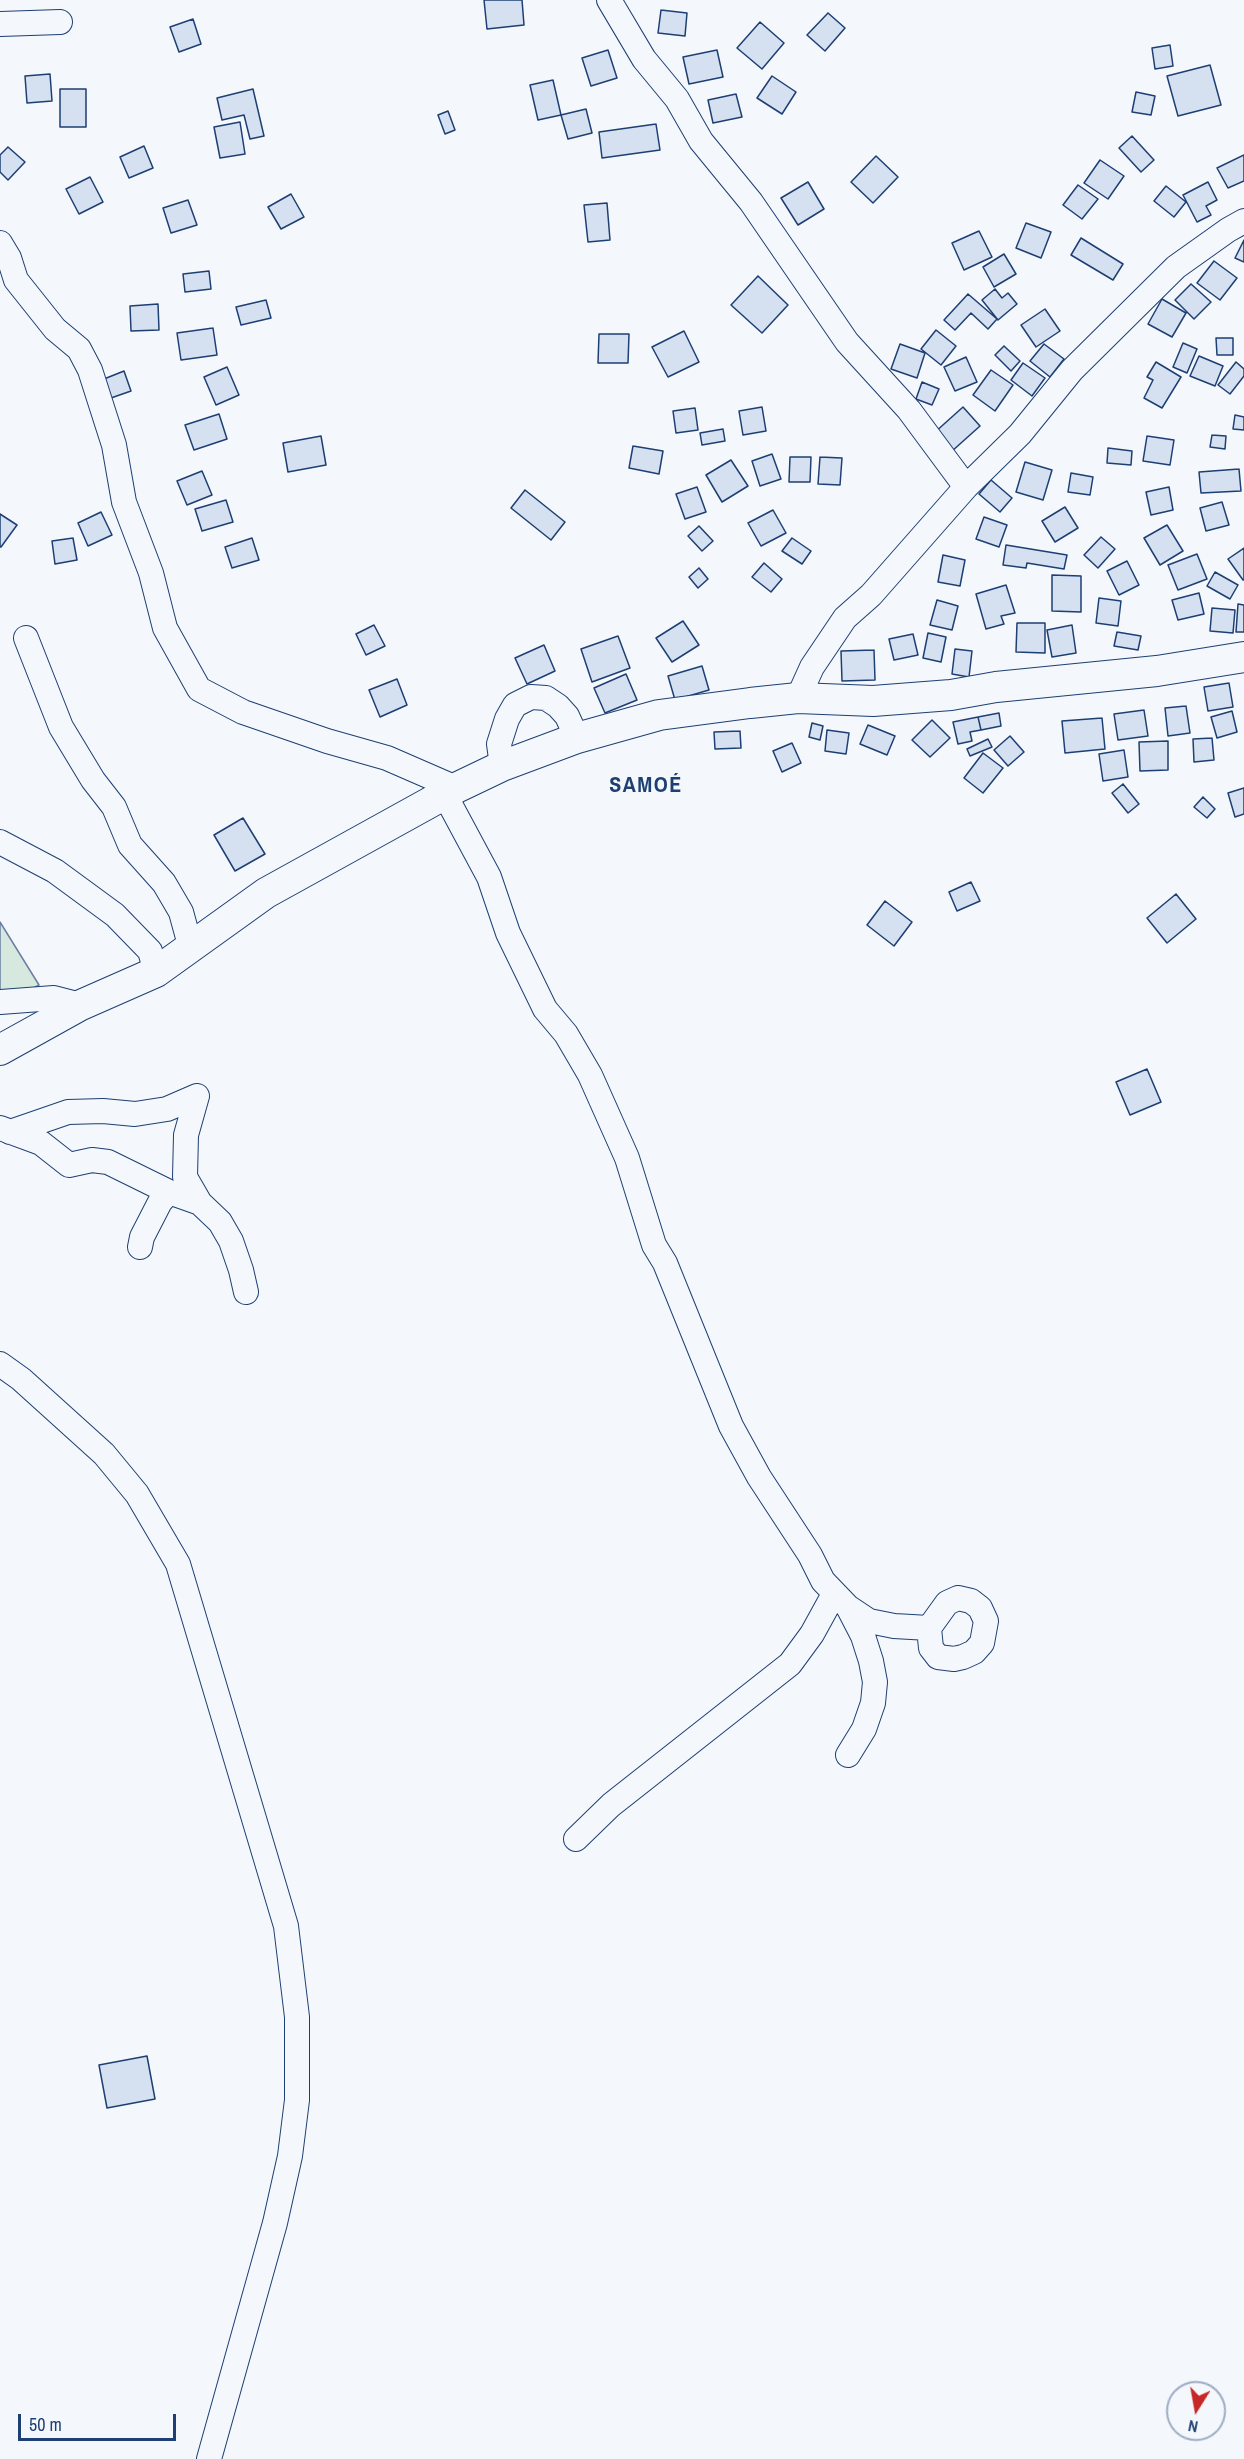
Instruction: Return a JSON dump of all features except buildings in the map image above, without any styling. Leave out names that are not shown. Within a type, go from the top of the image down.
[{"type":"main road","points":[[0,1050],[81,1005],[156,972],[190,945],[266,892],[502,766],[577,738],[659,715],[798,698],[873,700],[951,695],[1041,682],[1157,671],[1244,657]]},
{"type":"street","points":[[609,0],[644,59],[677,99],[701,141],[751,202],[847,342],[909,410],[966,487]]},
{"type":"street","points":[[0,24],[60,22]]},
{"type":"street","points":[[798,698],[812,667],[845,618],[871,595],[966,487],[1020,434],[1072,370],[1176,267],[1244,221]]},
{"type":"street","points":[[0,243],[9,258],[16,280],[55,329],[79,350],[90,370],[114,445],[124,502],[151,573],[165,628],[199,689],[243,712],[327,741],[387,758],[451,792],[489,877],[508,933],[545,1009],[566,1034],[590,1075],[627,1158],[654,1245],[665,1263],[731,1426],[759,1477],[810,1555],[823,1581],[841,1601],[863,1636],[875,1682],[873,1703],[864,1730],[848,1755]]},
{"type":"street","points":[[26,638],[61,727],[93,780],[114,807],[130,844],[164,883],[182,912],[190,945]]},
{"type":"street","points":[[502,766],[499,744],[507,719],[515,705],[531,697],[546,698],[558,706],[567,716],[577,738]]},
{"type":"street","points":[[0,842],[55,871],[115,915],[150,951],[156,972]]},
{"type":"street","points":[[0,1002],[54,998],[81,1005]]},
{"type":"street","points":[[5,1130],[68,1112],[103,1111],[135,1114],[167,1109],[197,1096],[186,1136],[184,1177],[200,1203],[220,1222],[231,1241],[246,1292]]},
{"type":"street","points":[[5,1130],[41,1143],[69,1165],[92,1160],[108,1162],[169,1192],[200,1203]]},
{"type":"street","points":[[140,1247],[142,1237],[160,1202],[169,1192]]},
{"type":"street","points":[[0,1364],[21,1379],[104,1454],[137,1494],[177,1564],[286,1926],[297,2017],[297,2100],[290,2156],[275,2223],[209,2459]]},
{"type":"street","points":[[841,1601],[869,1621],[894,1626],[929,1628]]},
{"type":"street","points":[[576,1839],[611,1805],[790,1664],[841,1601]]},
{"type":"shaded area","points":[[0,922],[39,985],[0,1006]]},
{"type":"district","name":"SAMOÉ","points":[[646,786]]}]
